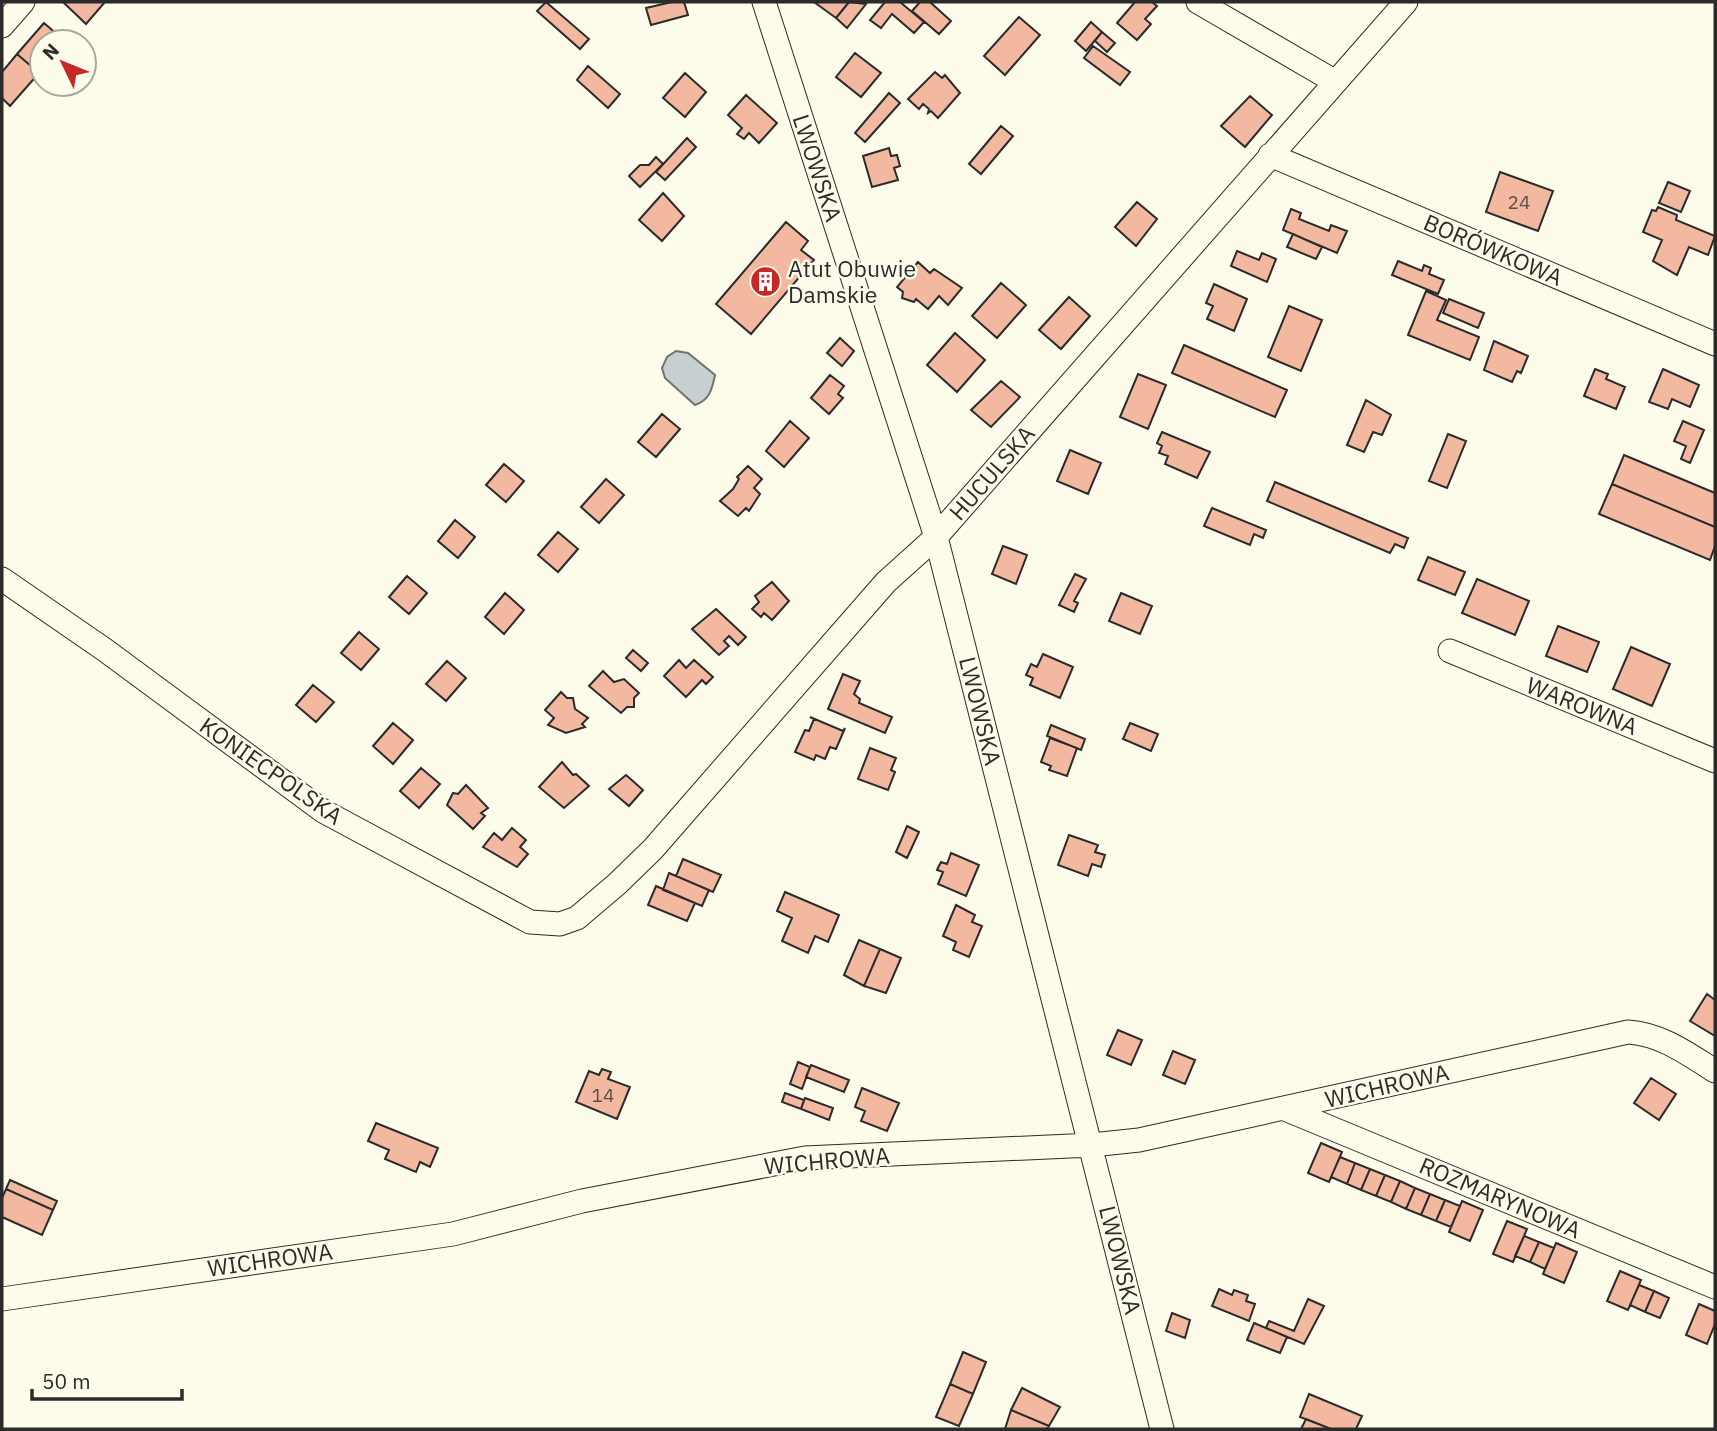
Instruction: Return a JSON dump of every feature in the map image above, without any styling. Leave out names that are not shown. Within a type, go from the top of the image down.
[{"type":"street","points":[[2,26],[23,2]]},
{"type":"street","name":"LWOWSKA","points":[[764,2],[936,537],[1162,1429]]},
{"type":"street","points":[[1198,2],[1334,81]]},
{"type":"street","name":"HUCULSKA","points":[[560,924],[577,918],[594,906],[653,849],[886,582],[936,537],[1406,2]]},
{"type":"street","name":"BORÓWKOWA","points":[[1270,155],[1715,344]]},
{"type":"street","name":"KONIECPOLSKA","points":[[2,579],[105,650],[323,811],[530,922],[560,924]]},
{"type":"street","name":"WAROWNA","points":[[1450,651],[1715,761]]},
{"type":"street","name":"WICHROWA","points":[[2,1299],[453,1234],[582,1201],[805,1158],[1092,1146],[1139,1140],[1628,1032],[1652,1036],[1677,1047],[1715,1071]]},
{"type":"street","name":"ROZMARYNOWA","points":[[1285,1109],[1715,1287]]},
{"type":"shaded area","points":[[676,351],[688,353],[715,375],[707,397],[700,403],[695,405],[665,378],[662,368],[667,357]]},
{"type":"building","points":[[63,2],[105,2],[86,24]]},
{"type":"building","points":[[546,2],[589,39],[580,49],[537,11]]},
{"type":"building","points":[[684,2],[688,15],[651,25],[646,8]]},
{"type":"building","points":[[814,2],[849,2],[836,18]]},
{"type":"building","points":[[849,2],[866,4],[847,28],[836,18]]},
{"type":"building","points":[[885,2],[900,2],[924,22],[914,33],[892,14],[881,28],[870,20]]},
{"type":"building","points":[[920,2],[930,2],[951,21],[939,34],[912,11]]},
{"type":"building","points":[[1135,2],[1152,2],[1157,6],[1145,19],[1151,24],[1137,40],[1117,23]]},
{"type":"building","points":[[1019,17],[1040,35],[1005,75],[984,56]]},
{"type":"building","points":[[1091,22],[1102,32],[1086,51],[1075,41]]},
{"type":"building","points":[[1102,32],[1115,43],[1107,52],[1095,41]]},
{"type":"building","points":[[28,41],[28,64],[17,54]]},
{"type":"building","points":[[1093,46],[1130,72],[1120,85],[1084,58]]},
{"type":"building","points":[[855,53],[881,73],[861,97],[836,77]]},
{"type":"building","points":[[17,54],[28,64],[28,86],[10,106],[2,98],[2,72]]},
{"type":"building","points":[[588,66],[620,94],[608,108],[577,80]]},
{"type":"building","points":[[935,72],[942,78],[945,75],[960,93],[938,118],[931,111],[928,113],[929,109],[923,104],[919,109],[908,99]]},
{"type":"building","points":[[685,73],[706,92],[685,117],[663,98]]},
{"type":"building","points":[[889,93],[900,103],[865,142],[855,133]]},
{"type":"building","points":[[746,95],[777,123],[759,143],[749,133],[744,139],[737,134],[742,128],[728,115]]},
{"type":"building","points":[[1250,96],[1272,115],[1245,147],[1221,126]]},
{"type":"building","points":[[1001,126],[1013,136],[981,174],[969,164]]},
{"type":"building","points":[[687,138],[696,147],[665,180],[656,172]]},
{"type":"building","points":[[889,148],[891,156],[897,155],[900,166],[894,168],[898,180],[872,187],[863,156]]},
{"type":"building","points":[[656,157],[663,164],[640,187],[629,176],[640,165],[649,165]]},
{"type":"building","points":[[1500,172],[1553,191],[1538,231],[1486,212]]},
{"type":"building","points":[[1668,182],[1690,191],[1681,212],[1659,203]]},
{"type":"building","points":[[663,193],[684,216],[662,241],[639,220]]},
{"type":"building","points":[[1137,202],[1157,219],[1136,246],[1115,227]]},
{"type":"building","points":[[1658,207],[1677,215],[1676,220],[1715,236],[1708,255],[1689,247],[1677,275],[1653,261],[1662,240],[1643,232],[1652,210],[1656,211]]},
{"type":"building","points":[[1291,209],[1301,213],[1299,219],[1329,231],[1331,225],[1347,231],[1337,253],[1283,230]]},
{"type":"building","name":"Atut Obuwie Damskie","points":[[786,222],[808,241],[801,250],[814,260],[751,334],[716,304]]},
{"type":"building","points":[[1293,234],[1322,247],[1316,259],[1287,247]]},
{"type":"building","points":[[1237,251],[1259,260],[1262,253],[1276,259],[1267,282],[1231,266]]},
{"type":"building","points":[[1398,261],[1422,271],[1424,265],[1431,268],[1429,274],[1444,280],[1438,294],[1392,275]]},
{"type":"building","points":[[918,262],[930,273],[934,269],[962,288],[948,305],[939,296],[928,309],[916,299],[914,302],[902,298],[903,292],[897,287]]},
{"type":"building","points":[[1001,283],[1026,305],[997,338],[972,316]]},
{"type":"building","points":[[1214,284],[1247,299],[1234,331],[1207,319],[1213,306],[1206,303]]},
{"type":"building","points":[[1426,291],[1446,300],[1437,320],[1479,337],[1470,360],[1408,335]]},
{"type":"building","points":[[1069,297],[1090,316],[1061,349],[1039,330]]},
{"type":"building","points":[[1449,299],[1484,313],[1478,328],[1443,313]]},
{"type":"building","points":[[1289,306],[1322,320],[1301,371],[1268,357]]},
{"type":"building","points":[[955,333],[985,360],[957,392],[927,365]]},
{"type":"building","points":[[840,338],[854,351],[842,366],[827,353]]},
{"type":"building","points":[[1494,341],[1528,356],[1521,373],[1517,371],[1512,382],[1484,370]]},
{"type":"building","points":[[1184,345],[1287,390],[1275,417],[1172,373]]},
{"type":"building","points":[[1595,369],[1608,374],[1606,379],[1625,387],[1616,409],[1584,396]]},
{"type":"building","points":[[1663,369],[1699,385],[1690,407],[1672,399],[1668,409],[1649,402]]},
{"type":"building","points":[[1138,374],[1166,385],[1148,429],[1120,417]]},
{"type":"building","points":[[830,375],[844,386],[838,394],[843,398],[829,414],[811,398]]},
{"type":"building","points":[[1001,381],[1020,397],[991,427],[971,410]]},
{"type":"building","points":[[1366,400],[1391,415],[1382,435],[1373,432],[1364,452],[1347,445]]},
{"type":"building","points":[[662,414],[680,429],[656,457],[638,442]]},
{"type":"building","points":[[790,421],[809,438],[784,467],[766,451]]},
{"type":"building","points":[[1683,421],[1704,430],[1690,463],[1681,459],[1686,446],[1674,441]]},
{"type":"building","points":[[1162,432],[1210,452],[1197,478],[1165,464],[1168,456],[1159,453],[1162,446],[1157,443]]},
{"type":"building","points":[[1448,434],[1466,441],[1447,488],[1429,481]]},
{"type":"building","points":[[1070,450],[1101,463],[1088,494],[1057,481]]},
{"type":"building","points":[[1624,455],[1715,493],[1715,527],[1612,484]]},
{"type":"building","points":[[504,464],[524,481],[506,502],[486,485]]},
{"type":"building","points":[[748,466],[762,479],[754,488],[760,494],[749,511],[746,508],[738,516],[720,501],[733,489],[739,479],[737,477]]},
{"type":"building","points":[[606,479],[624,495],[599,523],[581,507]]},
{"type":"building","points":[[1275,482],[1408,538],[1404,548],[1395,544],[1390,553],[1267,501]]},
{"type":"building","points":[[1612,484],[1715,527],[1715,546],[1710,560],[1599,514]]},
{"type":"building","points":[[1212,508],[1266,530],[1263,538],[1254,534],[1250,545],[1204,526]]},
{"type":"building","points":[[455,520],[475,537],[458,558],[438,541]]},
{"type":"building","points":[[558,532],[578,549],[558,572],[538,555]]},
{"type":"building","points":[[1003,546],[1027,555],[1016,584],[992,574]]},
{"type":"building","points":[[1428,557],[1465,572],[1455,595],[1418,580]]},
{"type":"building","points":[[1075,574],[1086,579],[1074,601],[1078,603],[1074,612],[1059,605]]},
{"type":"building","points":[[407,576],[427,593],[409,614],[389,597]]},
{"type":"building","points":[[1477,579],[1529,601],[1515,635],[1462,613]]},
{"type":"building","points":[[772,582],[789,601],[772,620],[764,613],[761,617],[752,609],[759,602],[755,596]]},
{"type":"building","points":[[505,593],[524,610],[504,634],[485,617]]},
{"type":"building","points":[[1121,593],[1152,606],[1140,634],[1109,621]]},
{"type":"building","points":[[716,609],[746,637],[738,645],[729,636],[724,641],[729,646],[719,655],[692,629]]},
{"type":"building","points":[[1558,626],[1599,642],[1587,672],[1546,656]]},
{"type":"building","points":[[359,632],[379,649],[361,670],[341,653]]},
{"type":"building","points":[[1631,647],[1670,664],[1652,706],[1613,689]]},
{"type":"building","points":[[633,650],[648,663],[641,671],[626,658]]},
{"type":"building","points":[[1043,654],[1073,667],[1060,698],[1030,685],[1033,678],[1026,675],[1031,664],[1037,667]]},
{"type":"building","points":[[679,660],[686,668],[694,660],[713,677],[706,684],[702,680],[686,697],[664,676]]},
{"type":"building","points":[[447,661],[466,678],[446,701],[426,684]]},
{"type":"building","points":[[603,671],[614,682],[624,679],[639,693],[634,698],[634,707],[627,707],[621,713],[589,686]]},
{"type":"building","points":[[843,674],[860,681],[854,694],[860,699],[859,703],[892,717],[885,733],[828,709]]},
{"type":"building","points":[[313,685],[334,702],[316,722],[296,705]]},
{"type":"building","points":[[561,692],[567,698],[573,698],[575,709],[588,718],[582,724],[585,727],[566,733],[548,725],[554,718],[545,710]]},
{"type":"building","points":[[810,717],[843,731],[845,728],[836,749],[830,747],[825,759],[816,755],[814,760],[795,752],[805,730],[809,731],[814,719]]},
{"type":"building","points":[[393,723],[413,740],[393,764],[373,746]]},
{"type":"building","points":[[1130,723],[1158,734],[1151,751],[1123,739]]},
{"type":"building","points":[[1051,725],[1085,739],[1081,750],[1047,736]]},
{"type":"building","points":[[1050,738],[1077,748],[1067,776],[1049,770],[1051,766],[1041,762]]},
{"type":"building","points":[[870,748],[896,758],[891,770],[895,772],[888,790],[858,779]]},
{"type":"building","points":[[562,762],[573,775],[576,774],[589,786],[564,808],[539,787]]},
{"type":"building","points":[[421,768],[440,784],[419,808],[400,791]]},
{"type":"building","points":[[626,775],[643,790],[629,806],[609,789]]},
{"type":"building","points":[[466,785],[488,808],[481,813],[485,816],[473,829],[447,805],[453,793],[458,794]]},
{"type":"building","points":[[907,826],[919,832],[907,858],[896,852]]},
{"type":"building","points":[[512,828],[526,840],[520,847],[528,854],[517,867],[483,847],[494,833],[502,840]]},
{"type":"building","points":[[1069,835],[1098,845],[1095,852],[1105,855],[1101,867],[1092,864],[1088,876],[1058,865]]},
{"type":"building","points":[[951,853],[979,865],[966,896],[938,884],[943,872],[937,870],[941,862],[947,864]]},
{"type":"building","points":[[683,859],[721,875],[713,892],[676,876]]},
{"type":"building","points":[[669,873],[709,890],[702,906],[663,890]]},
{"type":"building","points":[[656,886],[695,903],[687,921],[648,905]]},
{"type":"building","points":[[785,892],[839,915],[828,942],[815,936],[808,953],[782,941],[792,918],[777,911]]},
{"type":"building","points":[[956,905],[975,915],[972,922],[982,926],[969,957],[953,950],[956,942],[943,936]]},
{"type":"building","points":[[859,940],[880,949],[864,986],[844,975]]},
{"type":"building","points":[[880,949],[901,958],[886,993],[864,986]]},
{"type":"building","points":[[1707,994],[1715,1000],[1715,1036],[1690,1021]]},
{"type":"building","points":[[1118,1030],[1142,1040],[1131,1065],[1107,1055]]},
{"type":"building","points":[[1173,1051],[1195,1060],[1185,1084],[1163,1075]]},
{"type":"building","points":[[798,1062],[810,1067],[802,1089],[790,1084]]},
{"type":"building","points":[[811,1065],[849,1080],[844,1092],[806,1077]]},
{"type":"building","points":[[602,1069],[611,1072],[608,1079],[630,1087],[617,1119],[576,1102],[589,1071],[599,1075]]},
{"type":"building","points":[[1651,1078],[1676,1094],[1659,1120],[1634,1103]]},
{"type":"building","points":[[862,1088],[899,1103],[887,1131],[861,1121],[865,1111],[855,1107]]},
{"type":"building","points":[[785,1093],[804,1100],[801,1109],[782,1102]]},
{"type":"building","points":[[805,1098],[833,1108],[829,1120],[801,1109]]},
{"type":"building","points":[[376,1123],[438,1148],[430,1167],[420,1162],[416,1172],[385,1159],[389,1150],[368,1141]]},
{"type":"building","points":[[1321,1143],[1342,1152],[1329,1182],[1308,1173]]},
{"type":"building","points":[[1340,1157],[1355,1163],[1347,1184],[1331,1177]]},
{"type":"building","points":[[1355,1163],[1370,1169],[1361,1190],[1347,1184]]},
{"type":"building","points":[[1370,1169],[1385,1175],[1376,1196],[1361,1190]]},
{"type":"building","points":[[1385,1175],[1400,1181],[1391,1202],[1376,1196]]},
{"type":"building","points":[[10,1180],[57,1201],[53,1210],[6,1189]]},
{"type":"building","points":[[1400,1181],[1415,1188],[1406,1209],[1391,1202]]},
{"type":"building","points":[[1415,1188],[1430,1194],[1421,1215],[1406,1209]]},
{"type":"building","points":[[6,1189],[53,1210],[42,1235],[2,1217],[2,1198]]},
{"type":"building","points":[[1430,1194],[1445,1200],[1436,1221],[1421,1215]]},
{"type":"building","points":[[1445,1200],[1460,1206],[1451,1227],[1436,1221]]},
{"type":"building","points":[[1462,1201],[1483,1210],[1470,1241],[1449,1232]]},
{"type":"building","points":[[1507,1221],[1527,1229],[1513,1262],[1493,1254]]},
{"type":"building","points":[[1524,1236],[1539,1242],[1530,1262],[1515,1256]]},
{"type":"building","points":[[1539,1242],[1554,1248],[1545,1269],[1530,1262]]},
{"type":"building","points":[[1556,1243],[1577,1252],[1564,1283],[1543,1274]]},
{"type":"building","points":[[1620,1271],[1641,1280],[1628,1310],[1607,1301]]},
{"type":"building","points":[[1639,1285],[1654,1291],[1645,1312],[1630,1305]]},
{"type":"building","points":[[1219,1289],[1232,1295],[1234,1290],[1248,1295],[1246,1301],[1255,1304],[1249,1321],[1212,1306]]},
{"type":"building","points":[[1654,1291],[1669,1298],[1660,1318],[1645,1312]]},
{"type":"building","points":[[1308,1299],[1324,1306],[1304,1344],[1266,1328],[1269,1321],[1294,1331]]},
{"type":"building","points":[[1699,1304],[1715,1311],[1715,1324],[1707,1344],[1686,1335]]},
{"type":"building","points":[[1172,1313],[1190,1320],[1185,1338],[1166,1331]]},
{"type":"building","points":[[1254,1323],[1287,1337],[1280,1353],[1247,1340]]},
{"type":"building","points":[[963,1352],[986,1362],[973,1394],[950,1384]]},
{"type":"building","points":[[950,1384],[973,1394],[959,1426],[936,1417]]},
{"type":"building","points":[[1022,1388],[1060,1407],[1049,1426],[1011,1410]]},
{"type":"building","points":[[1309,1394],[1362,1416],[1356,1429],[1331,1429],[1300,1417]]},
{"type":"building","points":[[1011,1410],[1049,1426],[1047,1429],[1005,1429]]},
{"type":"building","points":[[1306,1419],[1331,1429],[1301,1429]]},
{"type":"place","name":"Atut Obuwie Damskie","points":[[765,282]]}]
